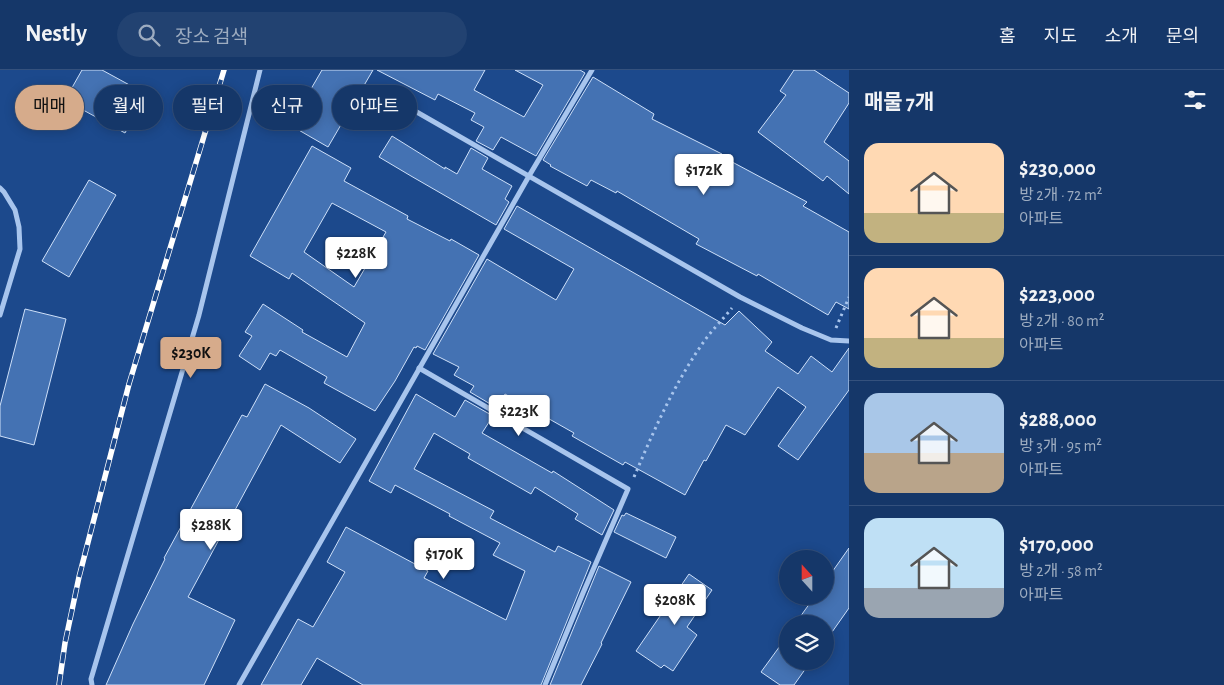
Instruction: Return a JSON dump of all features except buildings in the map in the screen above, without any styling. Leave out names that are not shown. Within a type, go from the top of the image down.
[{"type":"street","points":[[92,685],[91,680],[200,315],[260,70]]},
{"type":"street","points":[[239,685],[529,176],[592,70]]},
{"type":"street","points":[[417,113],[740,297],[802,328],[831,340],[849,341]]},
{"type":"street","points":[[0,188],[15,210],[19,227],[20,249],[0,316]]},
{"type":"street","points":[[419,368],[628,488],[545,685]]},
{"type":"path","points":[[628,488],[680,379],[705,341],[740,297]]},
{"type":"path","points":[[831,340],[849,297]]},
{"type":"railway","points":[[59,685],[65,643],[79,577],[129,384],[224,70]]}]
